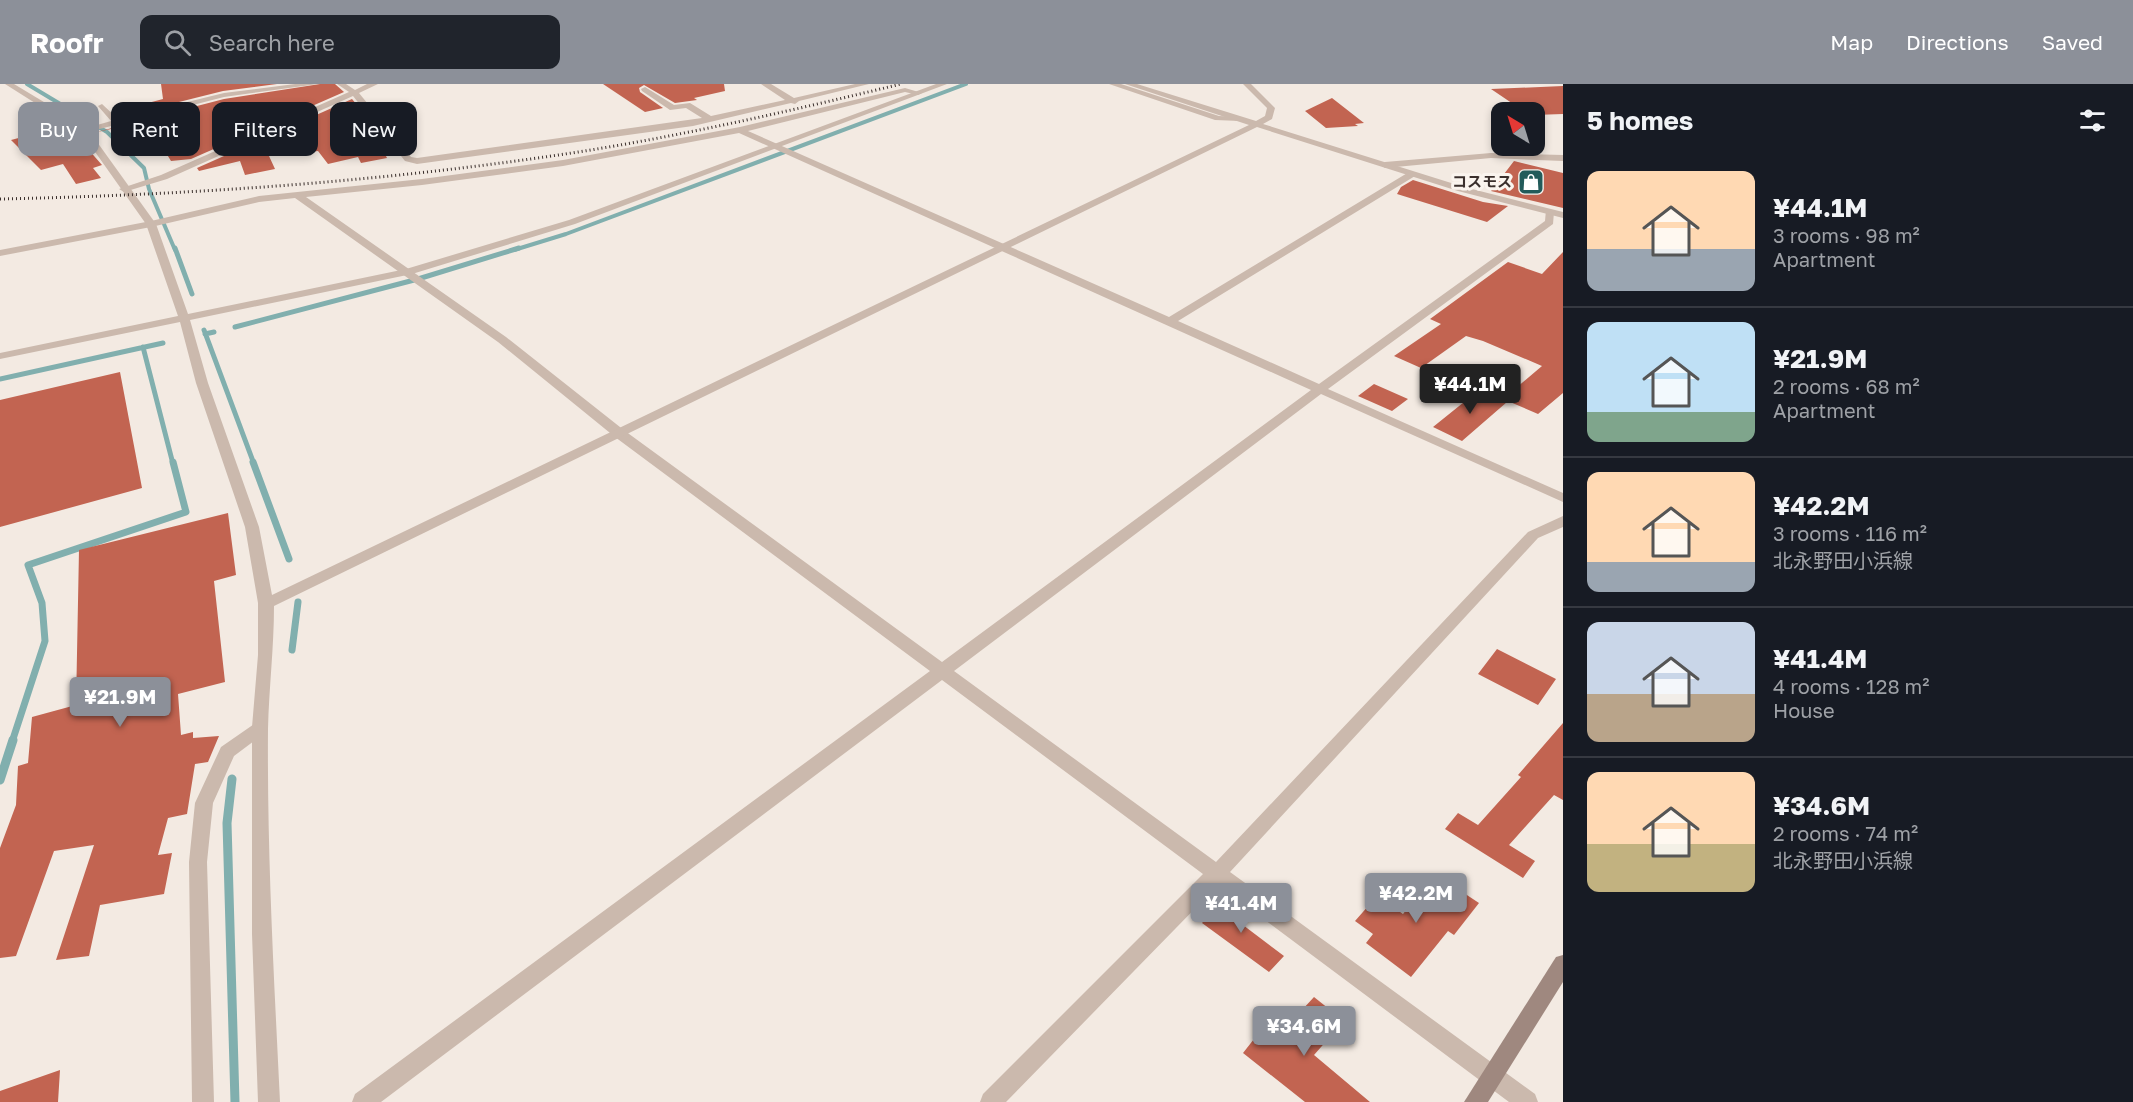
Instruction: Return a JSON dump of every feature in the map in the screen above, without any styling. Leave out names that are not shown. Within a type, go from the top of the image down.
[{"type":"main road","points":[[1475,1102],[1563,964]]},
{"type":"street","points":[[9,84],[38,102]]},
{"type":"street","points":[[214,84],[224,95]]},
{"type":"street","points":[[193,102],[224,95],[314,84]]},
{"type":"street","points":[[341,84],[355,93],[408,159],[417,161],[587,139],[709,119],[795,102],[865,84]]},
{"type":"street","points":[[124,189],[164,177],[374,84]]},
{"type":"street","points":[[765,84],[795,102]]},
{"type":"street","points":[[0,356],[184,317],[413,276],[781,148],[943,84]]},
{"type":"street","points":[[1113,84],[1218,118],[1240,119]]},
{"type":"street","points":[[1129,84],[1412,174],[1502,201],[1563,215]]},
{"type":"street","points":[[266,603],[289,594],[1257,124],[1269,117],[1271,108],[1247,84]]},
{"type":"street","points":[[645,89],[673,108],[687,105],[709,119]]},
{"type":"street","points":[[0,253],[151,224],[259,199],[563,163],[740,130],[904,90],[918,93]]},
{"type":"street","points":[[102,106],[111,116]]},
{"type":"street","points":[[740,130],[1563,498]]},
{"type":"street","points":[[99,148],[124,189],[151,224],[184,317],[202,383],[252,527],[266,603],[266,655],[260,727],[262,934],[269,1102]]},
{"type":"street","points":[[1384,165],[1439,159],[1526,156],[1545,159],[1563,158]]},
{"type":"street","points":[[1169,322],[1412,174]]},
{"type":"street","points":[[297,195],[572,392],[620,434],[1527,1102]]},
{"type":"street","points":[[363,1102],[1320,389],[1550,222],[1549,212]]},
{"type":"street","points":[[991,1102],[1217,873],[1533,535],[1563,521]]},
{"type":"street","points":[[203,1102],[198,862],[204,803],[227,752],[260,727]]},
{"type":"building","points":[[161,84],[277,84],[223,91],[179,102],[152,102],[163,99]]},
{"type":"building","points":[[320,84],[335,84],[344,92],[318,103],[212,102]]},
{"type":"building","points":[[603,84],[724,84],[725,91],[694,98],[697,100],[675,103],[644,85],[639,88],[640,92],[663,108],[645,112]]},
{"type":"building","points":[[1563,86],[1563,114],[1545,115],[1545,102],[1510,102],[1491,89]]},
{"type":"building","points":[[1332,98],[1364,123],[1355,124],[1358,126],[1326,128],[1305,111]]},
{"type":"building","points":[[212,102],[212,150],[200,155],[200,105]]},
{"type":"building","points":[[330,109],[330,156],[386,156],[387,158],[361,163],[358,157],[328,164],[318,151],[318,114]]},
{"type":"building","points":[[18,138],[18,147],[11,140]]},
{"type":"building","points":[[27,156],[94,156],[102,165],[93,168],[101,178],[76,184],[63,164],[41,170]]},
{"type":"building","points":[[168,156],[198,156],[191,159],[171,161]]},
{"type":"building","points":[[224,156],[269,156],[275,169],[245,175],[240,161],[199,171],[197,168]]},
{"type":"building","name":"コスモス","points":[[1514,161],[1563,173],[1563,208],[1491,191]]},
{"type":"building","points":[[1413,180],[1483,202],[1508,206],[1487,222],[1397,194],[1401,187]]},
{"type":"building","points":[[1563,252],[1563,393],[1538,414],[1503,399],[1542,366],[1483,341],[1466,336],[1421,368],[1394,356],[1441,324],[1430,319],[1508,262],[1542,274]]},
{"type":"building","points":[[120,372],[142,488],[0,527],[0,400]]},
{"type":"building","points":[[1374,384],[1408,399],[1392,411],[1358,396]]},
{"type":"building","points":[[1479,390],[1507,402],[1462,441],[1433,427]]},
{"type":"building","points":[[228,513],[236,575],[214,581],[225,682],[178,694],[181,735],[193,732],[193,738],[219,736],[208,762],[195,764],[187,814],[168,818],[158,855],[172,853],[164,894],[100,905],[89,956],[56,960],[94,845],[54,851],[16,956],[0,958],[0,848],[16,805],[18,766],[28,763],[32,717],[76,705],[79,550]]},
{"type":"building","points":[[1497,649],[1556,679],[1538,705],[1478,674]]},
{"type":"building","points":[[1563,723],[1563,800],[1554,795],[1509,845],[1535,861],[1523,878],[1445,829],[1458,813],[1478,825],[1521,777],[1518,775]]},
{"type":"building","points":[[1435,874],[1479,903],[1454,935],[1448,931],[1411,977],[1366,943],[1373,934],[1355,921],[1377,896],[1403,914]]},
{"type":"building","points":[[1227,895],[1248,910],[1239,922],[1284,956],[1269,972],[1202,923]]},
{"type":"building","points":[[1314,997],[1344,1021],[1314,1055],[1370,1102],[1305,1102],[1243,1053],[1265,1025],[1278,1036]]},
{"type":"building","points":[[60,1070],[58,1102],[0,1102],[0,1091]]},
{"type":"waterway","points":[[27,84],[107,132],[144,168],[149,189],[175,250]]},
{"type":"waterway","points":[[514,250],[566,234],[966,84]]},
{"type":"waterway","points":[[175,248],[192,294]]},
{"type":"waterway","points":[[235,327],[418,279],[519,248]]},
{"type":"waterway","points":[[204,330],[205,334]]},
{"type":"waterway","points":[[205,334],[214,332]]},
{"type":"waterway","points":[[205,334],[254,464]]},
{"type":"waterway","points":[[143,347],[163,343]]},
{"type":"waterway","points":[[0,379],[143,347]]},
{"type":"waterway","points":[[143,347],[173,464]]},
{"type":"waterway","points":[[12,742],[45,641],[42,603],[28,565],[186,512],[173,462]]},
{"type":"waterway","points":[[253,462],[289,559]]},
{"type":"waterway","points":[[292,650],[298,602]]},
{"type":"waterway","points":[[0,780],[13,740]]},
{"type":"waterway","points":[[232,779],[227,823],[235,1102]]},
{"type":"railway","points":[[0,199],[283,186],[495,164],[692,132],[901,84]]},
{"type":"place","name":"コスモス","points":[[1531,182]]}]
